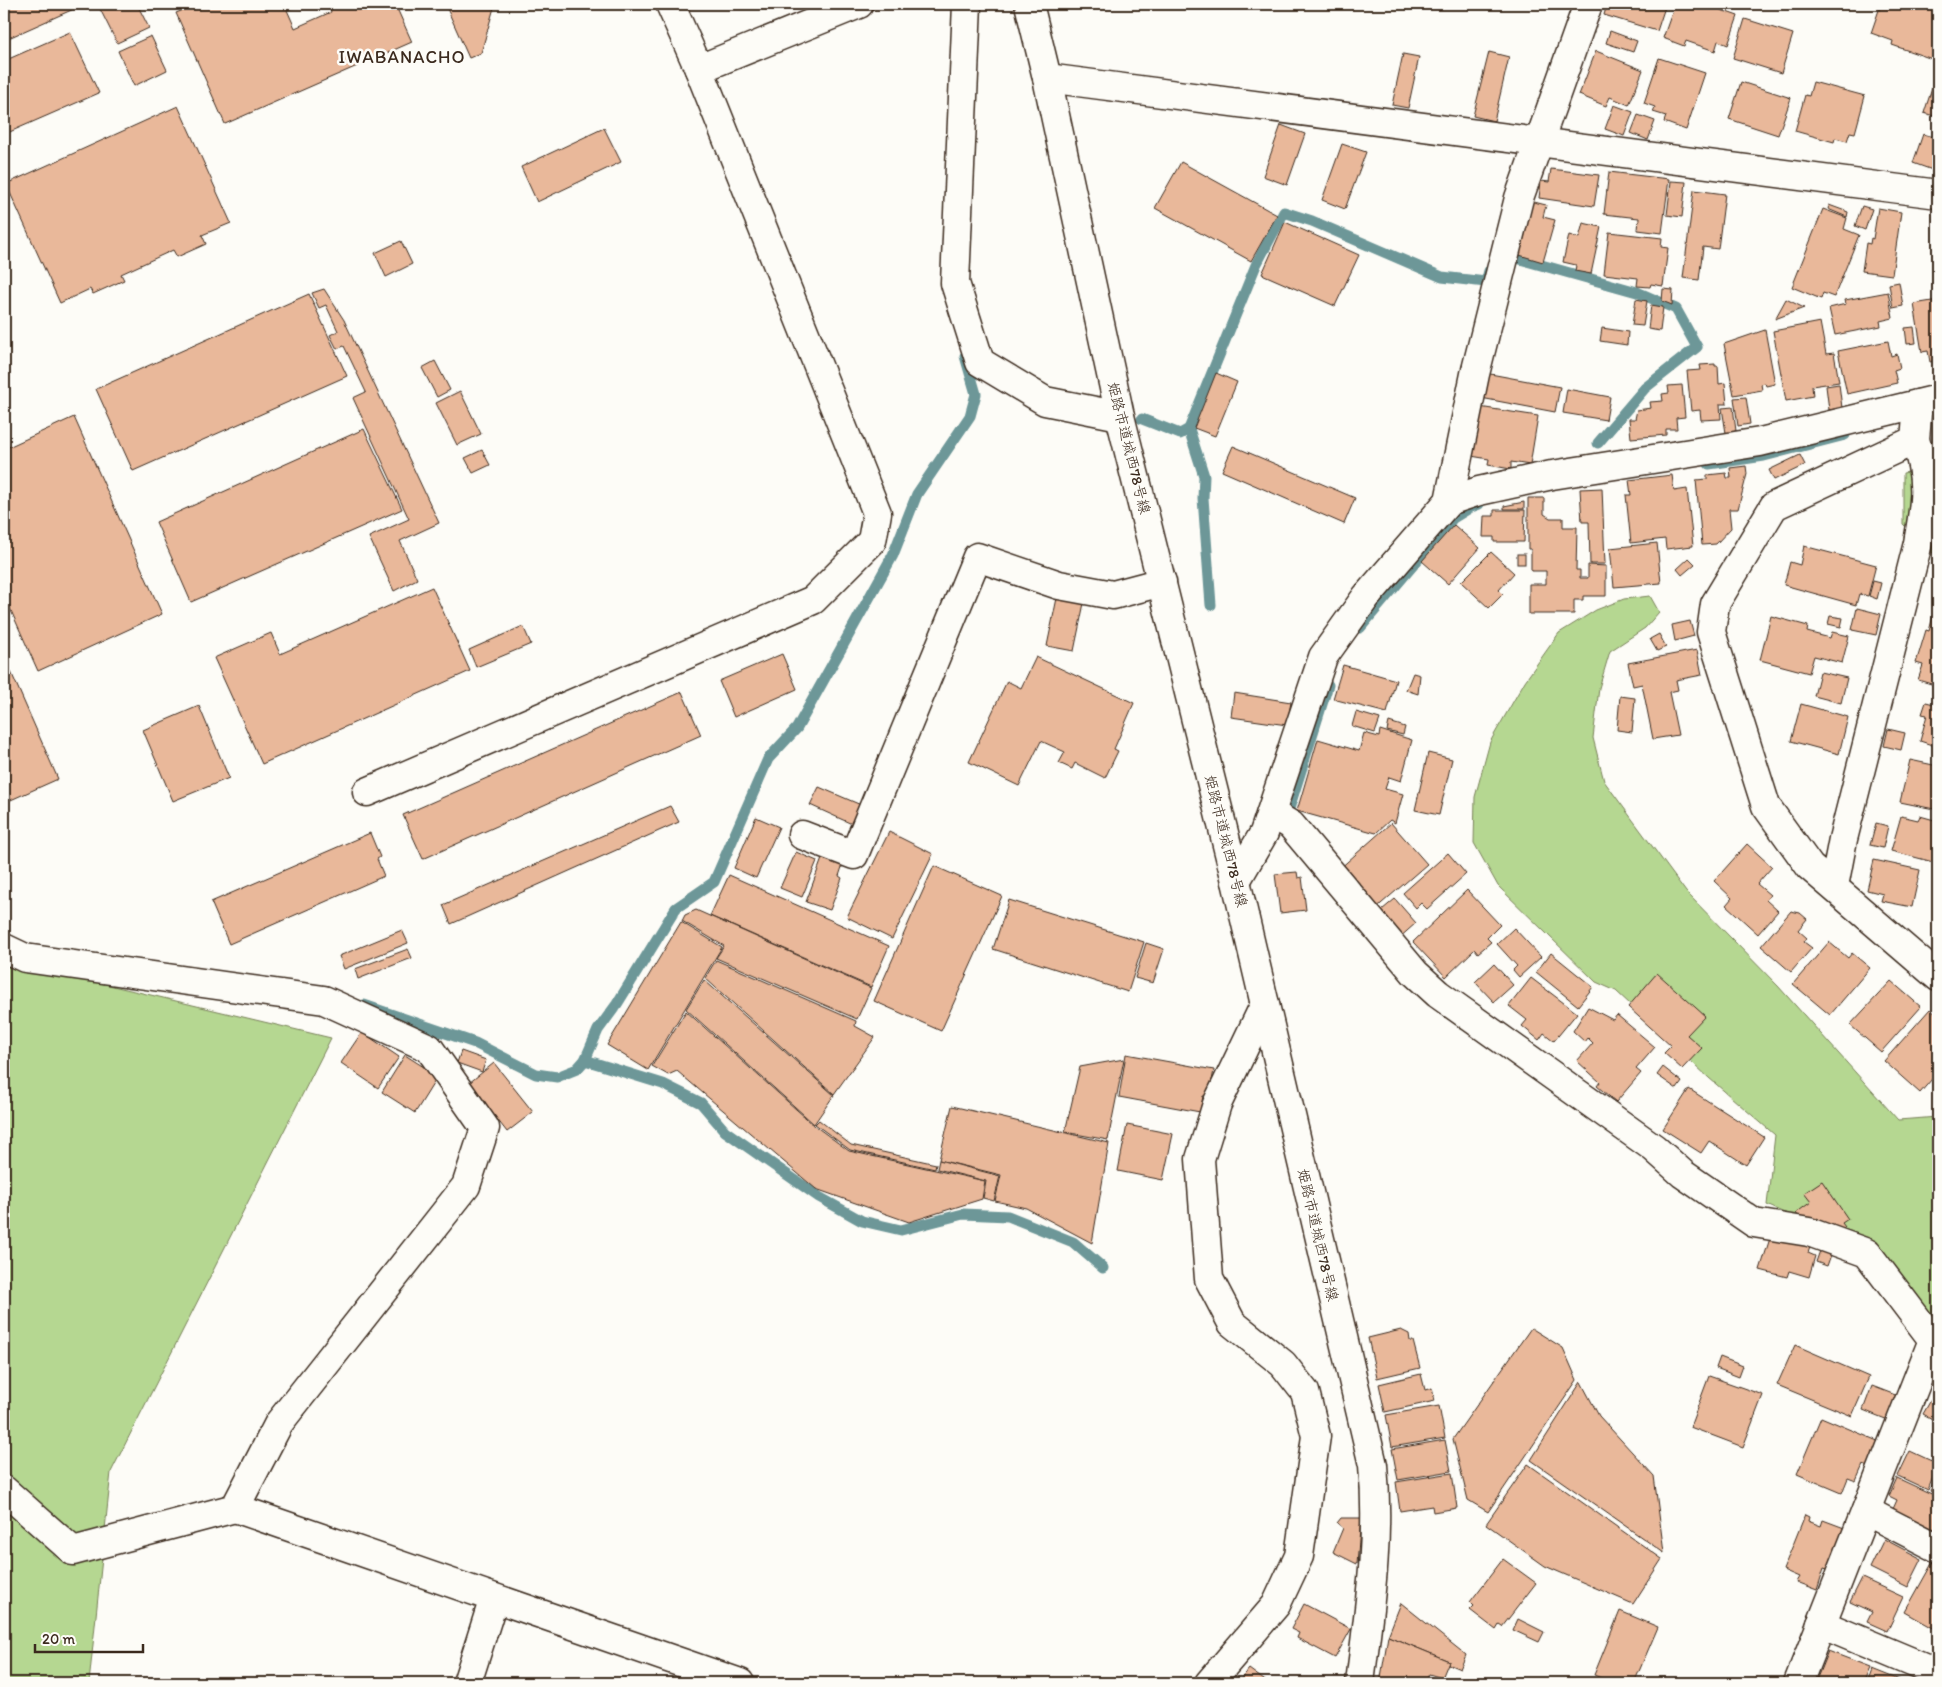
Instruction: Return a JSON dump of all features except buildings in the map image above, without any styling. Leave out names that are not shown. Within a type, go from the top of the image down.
[{"type":"street","points":[[367,792],[813,600],[872,541],[877,513],[699,69],[670,4]]},
{"type":"street","points":[[699,69],[859,4]]},
{"type":"street","points":[[967,4],[955,283],[980,362],[1045,401],[1120,416]]},
{"type":"street","name":"姫路市道城西78号線","points":[[1029,4],[1047,78],[1120,416],[1236,881],[1373,1465],[1377,1509],[1373,1580],[1360,1683]]},
{"type":"street","points":[[1236,881],[1264,833],[1323,657],[1366,597],[1448,501],[1475,374],[1517,207],[1588,4]]},
{"type":"street","points":[[1047,78],[1540,144],[1938,194]]},
{"type":"street","points":[[1448,501],[1479,491],[1552,475],[1760,442],[1928,401]]},
{"type":"street","points":[[1834,886],[1842,839],[1918,543],[1926,496],[1921,456],[1915,440],[1928,401]]},
{"type":"street","points":[[1915,440],[1774,506],[1714,604],[1710,632],[1766,806],[1810,867],[1938,977]]},
{"type":"street","points":[[802,835],[854,855],[977,557],[1059,585],[1113,595],[1162,582]]},
{"type":"street","points":[[1271,813],[1291,825],[1415,973],[1438,994],[1654,1148],[1683,1174],[1754,1223],[1809,1232],[1867,1253],[1933,1340],[1798,1683]]},
{"type":"street","points":[[4,948],[25,958],[324,1000],[429,1048],[485,1128],[466,1186],[279,1423],[235,1508]]},
{"type":"street","points":[[1210,1683],[1276,1605],[1299,1556],[1316,1436],[1305,1392],[1284,1364],[1232,1323],[1209,1279],[1200,1159],[1217,1104],[1265,1004]]},
{"type":"street","points":[[4,1490],[73,1551],[235,1508],[740,1683]]},
{"type":"street","points":[[1866,1511],[1938,1548]]},
{"type":"street","points":[[467,1683],[494,1598]]},
{"type":"street","points":[[1821,1624],[1938,1674]]},
{"type":"green space","points":[[1938,467],[1938,558],[1903,524],[1903,473]]},
{"type":"green space","points":[[1650,596],[1659,612],[1645,628],[1610,651],[1599,688],[1593,738],[1604,781],[1686,892],[1778,986],[1898,1120],[1938,1117],[1938,1340],[1876,1256],[1767,1205],[1775,1135],[1709,1078],[1616,991],[1596,982],[1498,886],[1474,843],[1475,797],[1490,742],[1525,681],[1559,633],[1596,610],[1624,599]]},
{"type":"green space","points":[[4,960],[331,1038],[111,1472],[89,1683],[4,1683]]},
{"type":"waterway","points":[[1142,419],[1180,434],[1189,429],[1256,265],[1284,212],[1312,221],[1442,277],[1486,282],[1489,271]]},
{"type":"waterway","points":[[1513,257],[1637,292],[1676,309],[1697,347],[1645,388],[1598,443]]},
{"type":"waterway","points":[[364,1005],[475,1043],[536,1074],[557,1077],[577,1069],[585,1060],[598,1030],[617,1004],[676,908],[714,882],[768,759],[797,728],[893,555],[917,494],[970,416],[976,394],[965,356]]},
{"type":"waterway","points":[[1189,429],[1204,476],[1203,498],[1211,605]]},
{"type":"waterway","points":[[1709,464],[1764,456],[1845,435]]},
{"type":"waterway","points":[[1360,628],[1453,518],[1479,504]]},
{"type":"waterway","points":[[1286,818],[1328,685]]},
{"type":"waterway","points":[[585,1060],[663,1084],[701,1103],[725,1131],[819,1197],[862,1221],[901,1230],[963,1214],[1008,1216],[1073,1242],[1103,1268]]},
{"type":"district","name":"IWABANACHO","points":[[402,57]]}]
